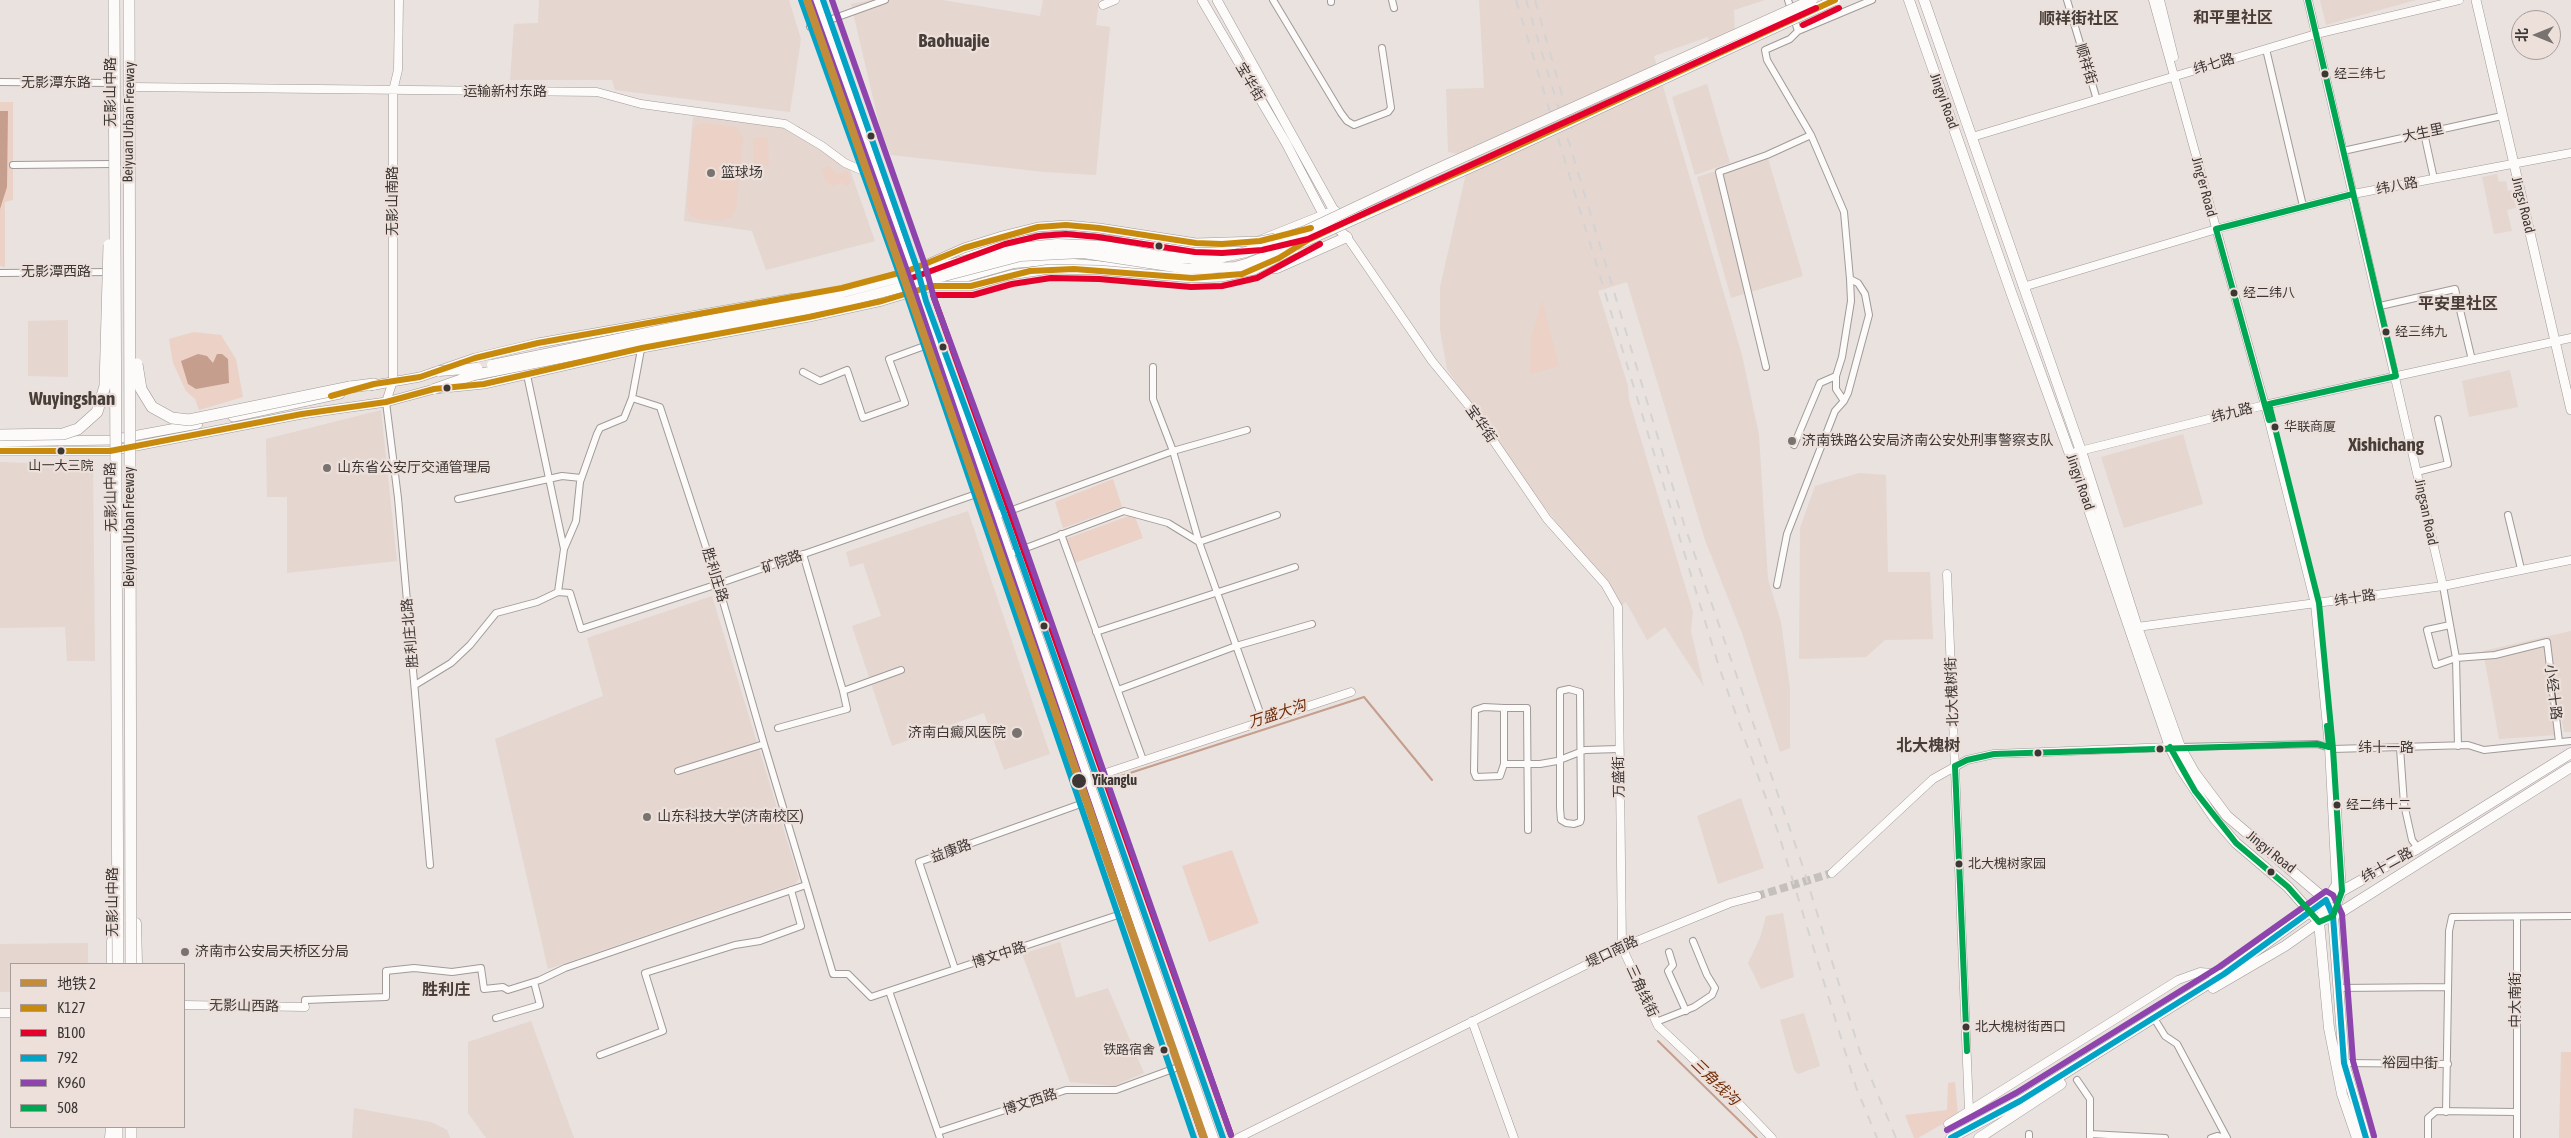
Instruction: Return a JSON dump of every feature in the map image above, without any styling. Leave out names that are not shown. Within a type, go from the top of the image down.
[{"type":"highway","name":"Beiyuan Urban Freeway","points":[[114,0],[118,963]]},
{"type":"highway","name":"Beiyuan Urban Freeway","points":[[130,0],[128,159],[131,285],[131,963]]},
{"type":"highway","points":[[128,159],[136,248],[137,373],[141,389],[152,406],[172,418],[189,420],[350,387],[374,384]]},
{"type":"highway","points":[[0,435],[64,434],[78,429],[97,412],[105,386],[105,306],[109,235],[116,181]]},
{"type":"main road","name":"无影山中路","points":[[110,0],[112,164],[112,440],[110,451],[112,963]]},
{"type":"main road","name":"无影山中路","points":[[130,0],[135,436],[137,963]]},
{"type":"main road","points":[[809,0],[820,24],[907,271],[1000,513],[1010,554],[1213,1138]]},
{"type":"main road","points":[[815,0],[820,24]]},
{"type":"main road","name":"宝华街","points":[[1202,0],[1286,143],[1324,216],[1347,237]]},
{"type":"main road","name":"宝华街","points":[[1217,0],[1335,211],[1347,237]]},
{"type":"main road","points":[[932,286],[972,286],[1010,275],[1050,269],[1098,270],[1192,278],[1221,277],[1254,270],[1306,236],[1428,173],[1812,0]]},
{"type":"main road","points":[[0,451],[110,451],[302,414],[386,402],[434,389],[474,375],[846,302],[1021,256],[1083,253],[1163,266],[1204,269],[1249,263],[1835,0]]},
{"type":"main road","name":"Jingyi Road","points":[[1909,0],[2010,292],[2175,747],[2227,816],[2326,900],[2333,916]]},
{"type":"main road","name":"Jingyi Road","points":[[1924,0],[2081,451],[2181,769],[2215,819],[2236,842],[2288,887],[2320,922]]},
{"type":"main road","name":"Jingsi Road","points":[[2476,0],[2571,410]]},
{"type":"main road","points":[[0,442],[112,440],[322,399],[374,384],[420,377],[476,358],[538,343],[642,326],[842,288],[1007,242],[1064,236],[1202,250],[1242,248],[1335,211]]},
{"type":"main road","points":[[923,266],[964,248],[1038,227],[1099,228],[1196,244],[1222,244],[1306,236]]},
{"type":"main road","points":[[440,371],[468,370],[840,293],[1009,249],[1057,244],[1105,246],[1193,259],[1219,258],[1306,236]]},
{"type":"main road","points":[[434,389],[484,384],[642,348],[809,317],[882,301],[1014,263],[1039,261],[1203,275],[1277,268],[1347,237]]},
{"type":"main road","points":[[915,291],[930,344],[1206,1138]]},
{"type":"main road","name":"纬十二路","points":[[1951,1138],[2020,1101],[2224,974],[2326,900],[2418,848],[2571,753]]},
{"type":"main road","name":"纬十二路","points":[[1979,1138],[2157,1023],[2285,946],[2320,922],[2333,916],[2571,767]]},
{"type":"main road","name":"Jing'er Road","points":[[2333,916],[2344,1062],[2366,1138]]},
{"type":"main road","name":"Jing'er Road","points":[[2320,922],[2329,1028],[2342,1094],[2357,1138]]},
{"type":"street","name":"无影山南路","points":[[386,402],[393,381],[392,92],[398,70],[399,0]]},
{"type":"street","points":[[820,24],[885,0]]},
{"type":"street","points":[[1103,5],[1115,0]]},
{"type":"street","points":[[1273,0],[1341,113],[1347,121],[1354,125],[1388,112],[1391,108],[1382,48]]},
{"type":"street","points":[[1392,0],[1394,8]]},
{"type":"street","points":[[1788,0],[1798,31]]},
{"type":"street","points":[[1844,401],[1836,389],[1836,376],[1842,357],[1848,320],[1850,279],[1844,212],[1811,135],[1767,60],[1765,50],[1790,39],[1798,31],[1872,0]]},
{"type":"street","name":"顺祥街","points":[[2067,0],[2097,100]]},
{"type":"street","name":"Jing'er Road","points":[[2153,0],[2177,75]]},
{"type":"street","name":"Jing'er Road","points":[[2160,0],[2177,75],[2267,404],[2317,604],[2342,891],[2333,916]]},
{"type":"street","name":"Jingsan Road","points":[[2308,0],[2443,586]]},
{"type":"street","name":"纬七路","points":[[1972,137],[2316,34],[2459,0]]},
{"type":"street","points":[[2266,49],[2303,206]]},
{"type":"street","name":"无影潭东路","points":[[0,82],[111,83]]},
{"type":"street","name":"运输新村东路","points":[[132,87],[392,92],[597,92],[641,104],[786,124],[846,163],[861,170]]},
{"type":"street","name":"大生里","points":[[2343,151],[2502,116]]},
{"type":"street","points":[[2424,133],[2434,179]]},
{"type":"street","points":[[1766,367],[1719,172],[1767,155],[1811,135]]},
{"type":"street","name":"纬八路","points":[[2023,287],[2218,229],[2303,206],[2353,194],[2571,153]]},
{"type":"street","points":[[12,165],[112,164]]},
{"type":"street","name":"宝华街","points":[[1347,237],[1432,361],[1473,411],[1547,519],[1606,584],[1618,607]]},
{"type":"street","name":"无影潭西路","points":[[0,273],[112,272]]},
{"type":"street","points":[[1777,585],[1787,534],[1835,411],[1848,394],[1869,315],[1865,294],[1858,283],[1850,279]]},
{"type":"street","points":[[2380,306],[2455,289],[2472,360]]},
{"type":"street","points":[[415,685],[451,663],[470,645],[496,613],[537,602],[558,592],[564,549],[574,530],[581,478],[600,428],[624,418],[632,398],[642,348],[642,326]]},
{"type":"street","name":"纬九路","points":[[2070,454],[2267,404],[2571,338]]},
{"type":"street","points":[[803,372],[820,381],[847,370],[863,418],[905,403],[889,359],[930,344]]},
{"type":"street","points":[[1153,366],[1153,399],[1173,450],[1199,542],[1263,721]]},
{"type":"street","points":[[527,375],[564,549]]},
{"type":"street","points":[[1794,445],[1820,382],[1836,376]]},
{"type":"street","name":"胜利庄路","points":[[632,398],[660,407],[718,584],[833,974],[848,974],[871,997]]},
{"type":"street","name":"胜利庄北路","points":[[386,402],[398,498],[430,865]]},
{"type":"street","points":[[2417,472],[2448,464],[2438,419]]},
{"type":"street","points":[[1000,513],[1173,450],[1247,430]]},
{"type":"street","points":[[458,499],[562,476],[581,478]]},
{"type":"street","name":"矿院路","points":[[558,592],[570,592],[581,629],[718,584],[982,492]]},
{"type":"street","points":[[1010,554],[1124,511],[1168,523],[1199,542]]},
{"type":"street","points":[[1199,542],[1277,515]]},
{"type":"street","points":[[2508,515],[2521,569]]},
{"type":"street","points":[[1061,534],[1143,760]]},
{"type":"street","points":[[778,728],[847,708],[803,554]]},
{"type":"street","name":"纬十路","points":[[2137,627],[2443,586],[2571,560]]},
{"type":"street","points":[[1096,632],[1295,567]]},
{"type":"street","name":"北大槐树街","points":[[1947,574],[1969,1110]]},
{"type":"street","points":[[2443,586],[2456,658],[2458,746]]},
{"type":"street","name":"万盛街","points":[[1618,607],[1622,947]]},
{"type":"street","points":[[1118,690],[1236,646],[1312,624]]},
{"type":"street","points":[[2450,625],[2427,630],[2436,665],[2456,658]]},
{"type":"street","name":"小经十路","points":[[2456,658],[2496,655],[2546,642],[2559,742]]},
{"type":"street","points":[[843,691],[901,670]]},
{"type":"street","points":[[1562,690],[1580,692],[1580,752],[1581,819],[1580,822],[1574,824],[1566,823],[1561,820],[1560,691],[1562,690]]},
{"type":"street","points":[[1088,779],[1351,692]]},
{"type":"street","points":[[1504,708],[1504,764],[1500,776],[1476,777],[1474,772],[1474,710],[1484,707],[1527,708],[1528,830]]},
{"type":"street","name":"纬十一路","points":[[2175,747],[2317,744],[2331,748],[2458,746],[2496,750],[2571,741]]},
{"type":"street","points":[[678,771],[764,744]]},
{"type":"street","points":[[1832,873],[1933,779],[1967,760],[1994,754],[2175,747]]},
{"type":"street","name":"Jing'er Road","points":[[2320,922],[2326,900],[2336,884],[2331,748]]},
{"type":"street","points":[[2400,748],[2404,804],[2412,840],[2418,848]]},
{"type":"street","points":[[1504,764],[1528,764],[1561,760],[1580,752],[1619,749]]},
{"type":"street","name":"益康路","points":[[955,969],[919,862],[1089,801]]},
{"type":"street","points":[[305,1007],[305,1000],[386,997],[386,972],[414,968],[452,972],[481,968],[484,989],[503,987],[508,990],[534,982],[565,968],[806,885]]},
{"type":"street","points":[[600,1055],[663,1031],[645,973],[735,945],[760,941],[801,926],[792,890]]},
{"type":"street","name":"堤口南路","points":[[1238,1138],[1622,947],[1730,903],[1757,896]]},
{"type":"street","name":"博文中路","points":[[871,997],[1127,912]]},
{"type":"street","points":[[2448,1064],[2449,931],[2452,917],[2571,916]]},
{"type":"street","name":"中大南街","points":[[2517,917],[2517,1138]]},
{"type":"street","points":[[1656,1022],[1686,1011],[1712,994],[1715,988],[1706,976],[1693,941]]},
{"type":"street","name":"三角线街","points":[[1622,947],[1656,1022],[1772,1138]]},
{"type":"street","points":[[1669,952],[1673,965],[1668,971],[1686,1011]]},
{"type":"street","points":[[1948,1124],[2178,980],[2200,972],[2224,974]]},
{"type":"street","points":[[496,1018],[540,1005],[534,982]]},
{"type":"street","points":[[2339,988],[2448,987]]},
{"type":"street","points":[[889,991],[939,1135]]},
{"type":"street","name":"无影山西路","points":[[185,1005],[305,1007]]},
{"type":"street","points":[[0,1022],[1,1014]]},
{"type":"street","points":[[1472,1021],[1514,1138]]},
{"type":"street","points":[[2157,1023],[2165,1036],[2177,1044],[2226,1138]]},
{"type":"street","name":"裕园中街","points":[[2344,1062],[2448,1064],[2446,1112]]},
{"type":"street","name":"博文西路","points":[[939,1135],[1066,1090],[1116,1090],[1181,1066]]},
{"type":"street","points":[[2077,1080],[2090,1099],[2090,1136],[2164,1138]]},
{"type":"street","points":[[2428,1138],[2428,1118],[2436,1112],[2516,1112]]},
{"type":"street","points":[[2211,1138],[2218,1136],[2226,1138]]},
{"type":"shaded area","points":[[539,0],[789,0],[801,39],[790,112],[615,90],[612,80],[510,80],[514,24],[538,23]]},
{"type":"shaded area","points":[[871,0],[942,0],[1040,16],[1043,0],[1099,0],[1096,25],[1110,27],[1096,175],[1044,172],[891,155],[881,132],[851,4]]},
{"type":"shaded area","points":[[1479,0],[1765,0],[1734,10],[1735,45],[1708,46],[1708,37],[1654,56],[1742,355],[1759,435],[1768,579],[1781,622],[1790,689],[1790,748],[1780,752],[1742,633],[1705,540],[1627,282],[1598,291],[1628,386],[1629,400],[1693,612],[1691,631],[1704,687],[1665,627],[1647,640],[1626,602],[1621,606],[1510,462],[1447,369],[1440,330],[1440,287],[1470,156],[1448,152],[1446,89],[1484,88]]},
{"type":"shaded area","points":[[2320,0],[2416,0],[2326,25]]},
{"type":"shaded area","points":[[1707,84],[1730,163],[1695,175],[1672,97]]},
{"type":"shaded area","points":[[0,102],[13,102],[13,200],[5,202],[5,267],[0,266]]},
{"type":"shaded area","points":[[0,111],[8,111],[7,187],[0,209]]},
{"type":"shaded area","points":[[693,116],[785,126],[850,170],[875,241],[766,270],[752,231],[684,221]]},
{"type":"shaded area","points":[[702,123],[736,127],[743,138],[736,209],[730,218],[720,221],[698,219],[690,215],[687,207],[693,131],[696,125]]},
{"type":"shaded area","points":[[753,138],[768,138],[769,165],[754,170]]},
{"type":"shaded area","points":[[1767,155],[1803,276],[1731,298],[1697,177]]},
{"type":"shaded area","points":[[829,166],[837,174],[847,171],[851,182],[845,186],[844,182],[831,186],[830,183],[826,183],[822,168]]},
{"type":"shaded area","points":[[2497,174],[2499,182],[2506,181],[2508,191],[2512,190],[2516,208],[2507,210],[2512,231],[2494,234],[2482,177]]},
{"type":"shaded area","points":[[1542,300],[1559,366],[1530,374],[1531,339]]},
{"type":"shaded area","points":[[68,320],[68,377],[28,376],[28,321]]},
{"type":"shaded area","points":[[194,332],[221,335],[236,359],[243,397],[199,410],[195,399],[186,391],[173,363],[169,339]]},
{"type":"shaded area","points":[[198,354],[207,356],[213,363],[217,354],[222,354],[228,359],[229,383],[196,389],[188,384],[181,361]]},
{"type":"shaded area","points":[[2510,370],[2518,407],[2469,417],[2462,381]]},
{"type":"shaded area","name":"山东省公安厅交通管理局","points":[[381,410],[397,561],[287,573],[287,497],[267,497],[266,439]]},
{"type":"shaded area","points":[[2183,434],[2203,504],[2124,528],[2101,457]]},
{"type":"shaded area","points":[[0,462],[93,465],[95,661],[67,661],[65,627],[0,628]]},
{"type":"shaded area","points":[[1859,473],[1886,475],[1888,572],[1930,572],[1933,639],[1885,640],[1866,657],[1799,659],[1800,528],[1815,486]]},
{"type":"shaded area","points":[[1113,479],[1122,507],[1063,528],[1055,502]]},
{"type":"shaded area","points":[[968,511],[1050,754],[1004,770],[984,713],[892,746],[852,626],[881,616],[863,563],[850,567],[846,552]]},
{"type":"shaded area","points":[[1134,514],[1143,538],[1072,564],[1063,540]]},
{"type":"shaded area","name":"山东科技大学(济南校区)","points":[[712,596],[799,879],[795,884],[548,969],[495,739],[603,696],[587,638]]},
{"type":"shaded area","points":[[2571,631],[2571,732],[2564,732],[2548,644],[2557,735],[2499,739],[2483,651]]},
{"type":"shaded area","points":[[1741,798],[1764,868],[1718,884],[1697,816]]},
{"type":"shaded area","points":[[1232,850],[1259,923],[1209,942],[1182,866]]},
{"type":"shaded area","points":[[1783,913],[1794,977],[1761,989],[1748,963],[1760,938],[1766,916]]},
{"type":"shaded area","points":[[1060,942],[1076,998],[1108,988],[1144,1073],[1114,1086],[1070,1082],[1022,954]]},
{"type":"shaded area","points":[[88,943],[88,963],[10,963],[10,992],[0,992],[0,944]]},
{"type":"shaded area","points":[[1804,1013],[1820,1066],[1798,1074],[1794,1070],[1780,1020]]},
{"type":"shaded area","points":[[531,1021],[574,1138],[486,1138],[468,1113],[468,1042]]},
{"type":"shaded area","points":[[2561,1052],[2571,1052],[2571,1138],[2559,1138]]},
{"type":"shaded area","points":[[1955,1082],[1958,1115],[1918,1138],[1914,1138],[1905,1115],[1947,1110],[1948,1083]]},
{"type":"shaded area","points":[[354,1108],[431,1122],[447,1130],[450,1138],[352,1138]]},
{"type":"waterway","name":"万盛大沟","points":[[797,127],[823,143]]},
{"type":"waterway","name":"万盛大沟","points":[[1093,785],[1364,697],[1432,780]]},
{"type":"waterway","name":"三角线沟","points":[[1658,1041],[1757,1138]]},
{"type":"tunnel","points":[[1757,896],[1832,873]]},
{"type":"railway","points":[[1516,0],[1719,667],[1778,832],[1856,1087],[1877,1138]]},
{"type":"railway","points":[[1526,0],[1684,524],[1801,861],[1860,1052],[1896,1138]]},
{"type":"railway","points":[[1535,0],[1574,137]]},
{"type":"metro line","name":"2","points":[[807,0],[1204,1138]]},
{"type":"transit line","name":"792","points":[[801,0],[906,293],[1194,1138]]},
{"type":"transit line","name":"K960","points":[[810,0],[914,290],[1202,1135]]},
{"type":"transit line","name":"792","points":[[823,0],[917,268],[926,301],[1004,513],[1223,1138]]},
{"type":"transit line","name":"K960","points":[[832,0],[925,265],[934,298],[1012,510],[1231,1135]]},
{"type":"transit line","name":"K127","points":[[0,451],[110,451],[302,414],[386,402],[434,389],[484,384],[642,348],[809,317],[882,301],[932,286],[971,286],[1030,271],[1074,269],[1192,278],[1242,274],[1279,258],[1308,240],[1346,222],[1494,157],[1835,0]]},
{"type":"transit line","name":"508","points":[[2170,747],[2195,791],[2236,843],[2288,887],[2319,922],[2333,916],[2342,891],[2333,749],[2319,603],[2269,404],[2396,376],[2308,0]]},
{"type":"transit line","name":"B100","points":[[1202,1135],[909,279],[1005,244],[1039,236],[1066,234],[1195,252],[1222,253],[1262,250],[1308,239],[1816,8]]},
{"type":"transit line","name":"B100","points":[[1803,25],[1839,8]]},
{"type":"transit line","name":"508","points":[[2269,420],[2216,229],[2353,194]]},
{"type":"transit line","name":"K127","points":[[331,396],[374,384],[420,377],[475,358],[538,343],[842,288],[910,270],[964,248],[1038,227],[1066,225],[1099,228],[1196,243],[1222,244],[1260,241],[1311,228]]},
{"type":"transit line","name":"B100","points":[[1231,1135],[933,295],[973,295],[1012,284],[1051,278],[1099,279],[1191,287],[1222,286],[1257,278],[1320,244]]},
{"type":"transit line","name":"508","points":[[1955,766],[1967,760],[1994,754],[2317,744],[2329,747],[2327,726]]},
{"type":"transit line","name":"508","points":[[1955,766],[1967,1051]]},
{"type":"transit line","name":"K960","points":[[1947,1130],[2016,1093],[2219,967],[2326,891],[2333,895],[2342,914],[2353,1061],[2374,1136]]},
{"type":"transit line","name":"792","points":[[1951,1138],[2020,1101],[2224,974],[2326,900],[2333,916],[2344,1063],[2366,1138]]},
{"type":"place","name":"经三纬七","points":[[2325,74]]},
{"type":"place","name":"篮球场","points":[[711,173]]},
{"type":"place","name":"经二纬八","points":[[2234,293]]},
{"type":"place","name":"经三纬九","points":[[2386,332]]},
{"type":"place","name":"华联商厦","points":[[2275,427]]},
{"type":"place","name":"济南铁路公安局济南公安处刑事警察支队","points":[[1792,441]]},
{"type":"place","name":"山一大三院","points":[[61,451]]},
{"type":"place","name":"山东省公安厅交通管理局","points":[[327,468]]},
{"type":"place","name":"济南白癜风医院","points":[[1017,733]]},
{"type":"place","name":"Yikanglu","points":[[1079,781]]},
{"type":"place","name":"经二纬十二","points":[[2337,805]]},
{"type":"place","name":"山东科技大学(济南校区)","points":[[647,817]]},
{"type":"place","name":"北大槐树家园","points":[[1959,864]]},
{"type":"place","name":"济南市公安局天桥区分局","points":[[185,952]]},
{"type":"place","name":"北大槐树街西口","points":[[1966,1027]]},
{"type":"place","name":"铁路宿舍","points":[[1164,1050]]},
{"type":"district","name":"和平里社区","points":[[2233,18]]},
{"type":"district","name":"顺祥街社区","points":[[2079,19]]},
{"type":"district","name":"Baohuajie","points":[[954,41]]},
{"type":"district","name":"平安里社区","points":[[2458,304]]},
{"type":"district","name":"Wuyingshan","points":[[72,399]]},
{"type":"district","name":"Xishichang","points":[[2386,445]]},
{"type":"district","name":"北大槐树","points":[[1928,746]]},
{"type":"district","name":"胜利庄","points":[[446,990]]}]
